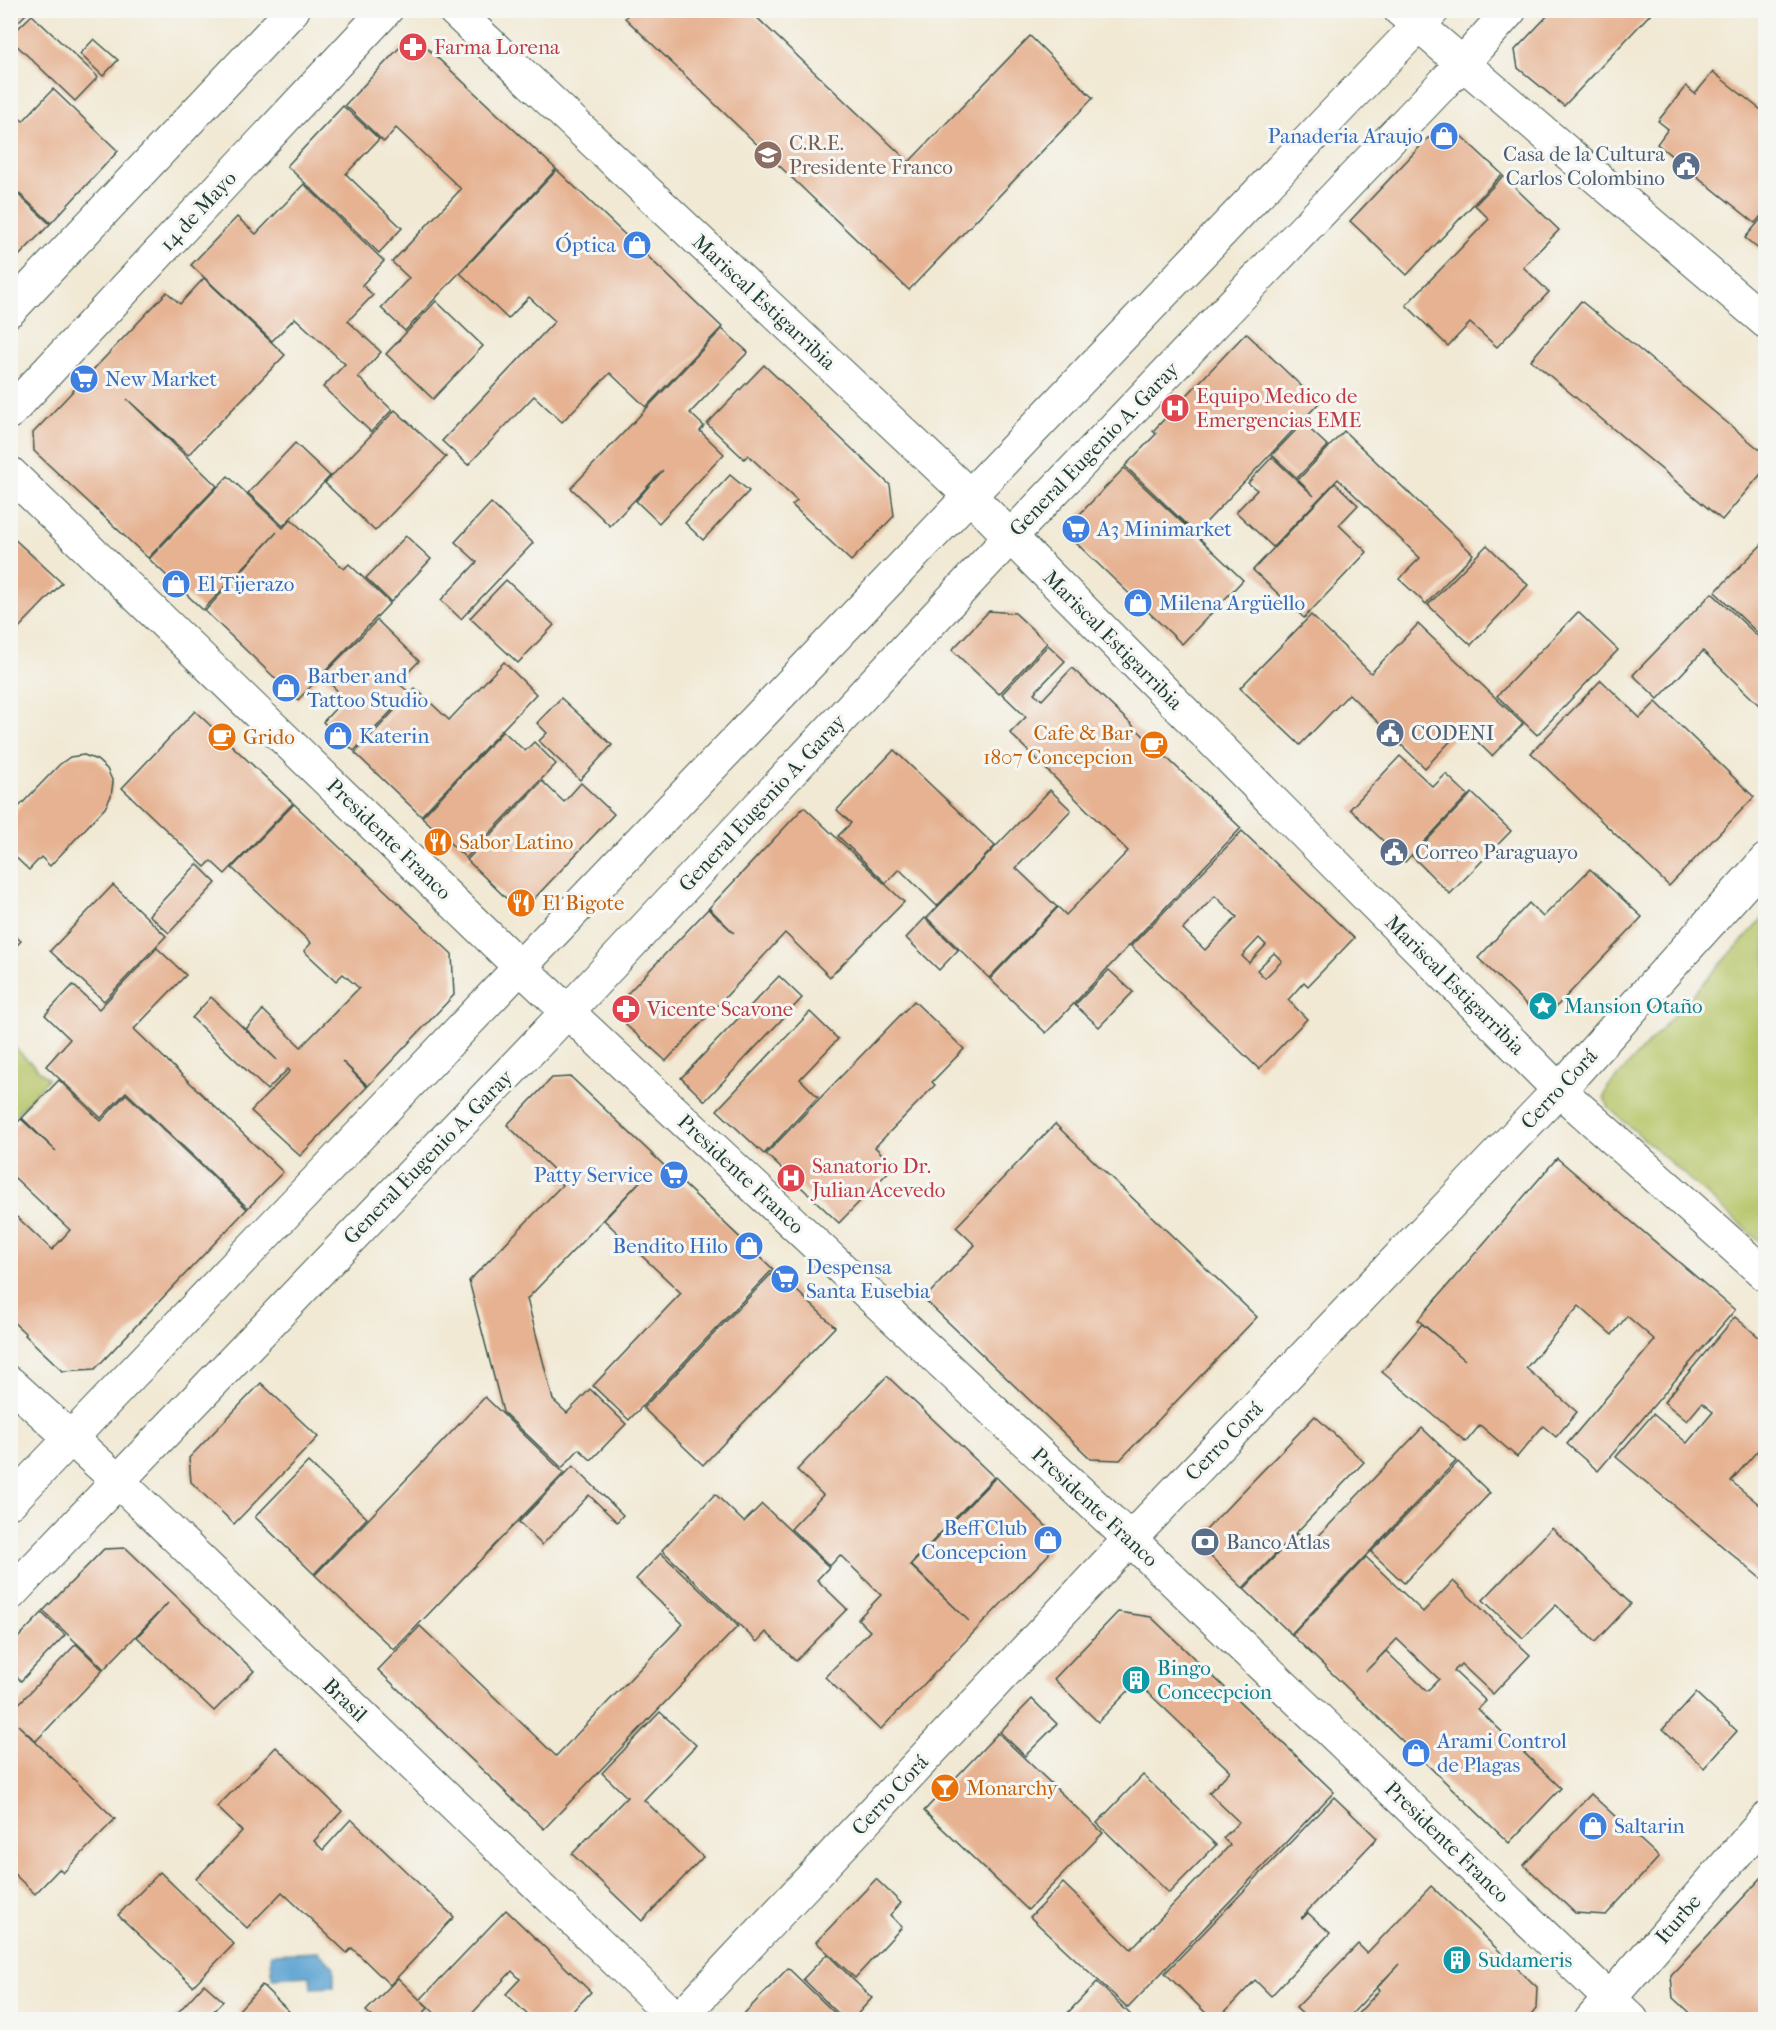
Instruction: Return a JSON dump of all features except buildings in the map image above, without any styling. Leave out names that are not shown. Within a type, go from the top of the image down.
[{"type":"street","points":[[10,310],[293,10]]},
{"type":"street","name":"14 de Mayo","points":[[10,412],[386,10]]},
{"type":"street","name":"Mariscal Estigarribia","points":[[454,10],[970,496],[1559,1090],[1766,1275]]},
{"type":"street","name":"General Eugenio A. Garay","points":[[10,1594],[568,1011],[1010,537],[1462,64],[1510,10]]},
{"type":"street","points":[[10,1502],[970,496],[1417,16],[1462,64],[1766,322]]},
{"type":"street","name":"Presidente Franco","points":[[10,473],[521,968],[1130,1539],[1611,2012]]},
{"type":"street","name":"Cerro Corá","points":[[678,2019],[1130,1539],[1559,1090],[1766,860]]},
{"type":"street","name":"Brasil","points":[[10,1383],[118,1481],[678,2019]]},
{"type":"street","name":"Iturbe","points":[[1611,2012],[1766,1819]]},
{"type":"green space","points":[[1765,916],[1765,1246],[1610,1109],[1604,1098],[1608,1087]]},
{"type":"green space","points":[[10,1043],[48,1079],[11,1119],[10,1119]]},
{"type":"water","points":[[318,1952],[334,1967],[334,1987],[311,1988],[310,1976],[272,1978],[271,1954]]},
{"type":"place","name":"Farma Lorena","points":[[413,47]]},
{"type":"place","name":"Panaderia Araujo","points":[[1444,136]]},
{"type":"place","name":"C.R.E. Presidente Franco","points":[[768,155]]},
{"type":"place","name":"Casa de la Cultura Carlos Colombino","points":[[1686,166]]},
{"type":"place","name":"Óptica","points":[[637,245]]},
{"type":"place","name":"New Market","points":[[84,379]]},
{"type":"place","name":"Equipo Medico de Emergencias EME","points":[[1175,408]]},
{"type":"place","name":"A3 Minimarket","points":[[1076,529]]},
{"type":"place","name":"El Tijerazo","points":[[176,584]]},
{"type":"place","name":"Milena Argüello","points":[[1138,603]]},
{"type":"place","name":"Barber and Tattoo Studio","points":[[286,688]]},
{"type":"place","name":"CODENI","points":[[1390,733]]},
{"type":"place","name":"Katerin","points":[[338,736]]},
{"type":"place","name":"Grido","points":[[222,737]]},
{"type":"place","name":"Cafe & Bar 1807 Concepcion","points":[[1154,745]]},
{"type":"place","name":"Sabor Latino","points":[[438,842]]},
{"type":"place","name":"Correo Paraguayo","points":[[1394,852]]},
{"type":"place","name":"El Bigote","points":[[521,903]]},
{"type":"place","name":"Mansion Otaño","points":[[1543,1006]]},
{"type":"place","name":"Vicente Scavone","points":[[626,1009]]},
{"type":"place","name":"Patty Service","points":[[674,1175]]},
{"type":"place","name":"Sanatorio Dr. Julian Acevedo","points":[[791,1178]]},
{"type":"place","name":"Bendito Hilo","points":[[749,1246]]},
{"type":"place","name":"Despensa Santa Eusebia","points":[[785,1279]]},
{"type":"place","name":"Beff Club Concepcion","points":[[1048,1540]]},
{"type":"place","name":"Banco Atlas","points":[[1205,1542]]},
{"type":"place","name":"Bingo Concecpcion","points":[[1136,1680]]},
{"type":"place","name":"Arami Control de Plagas","points":[[1416,1753]]},
{"type":"place","name":"Monarchy","points":[[945,1788]]},
{"type":"place","name":"Saltarin","points":[[1593,1826]]},
{"type":"place","name":"Sudameris","points":[[1457,1960]]}]
